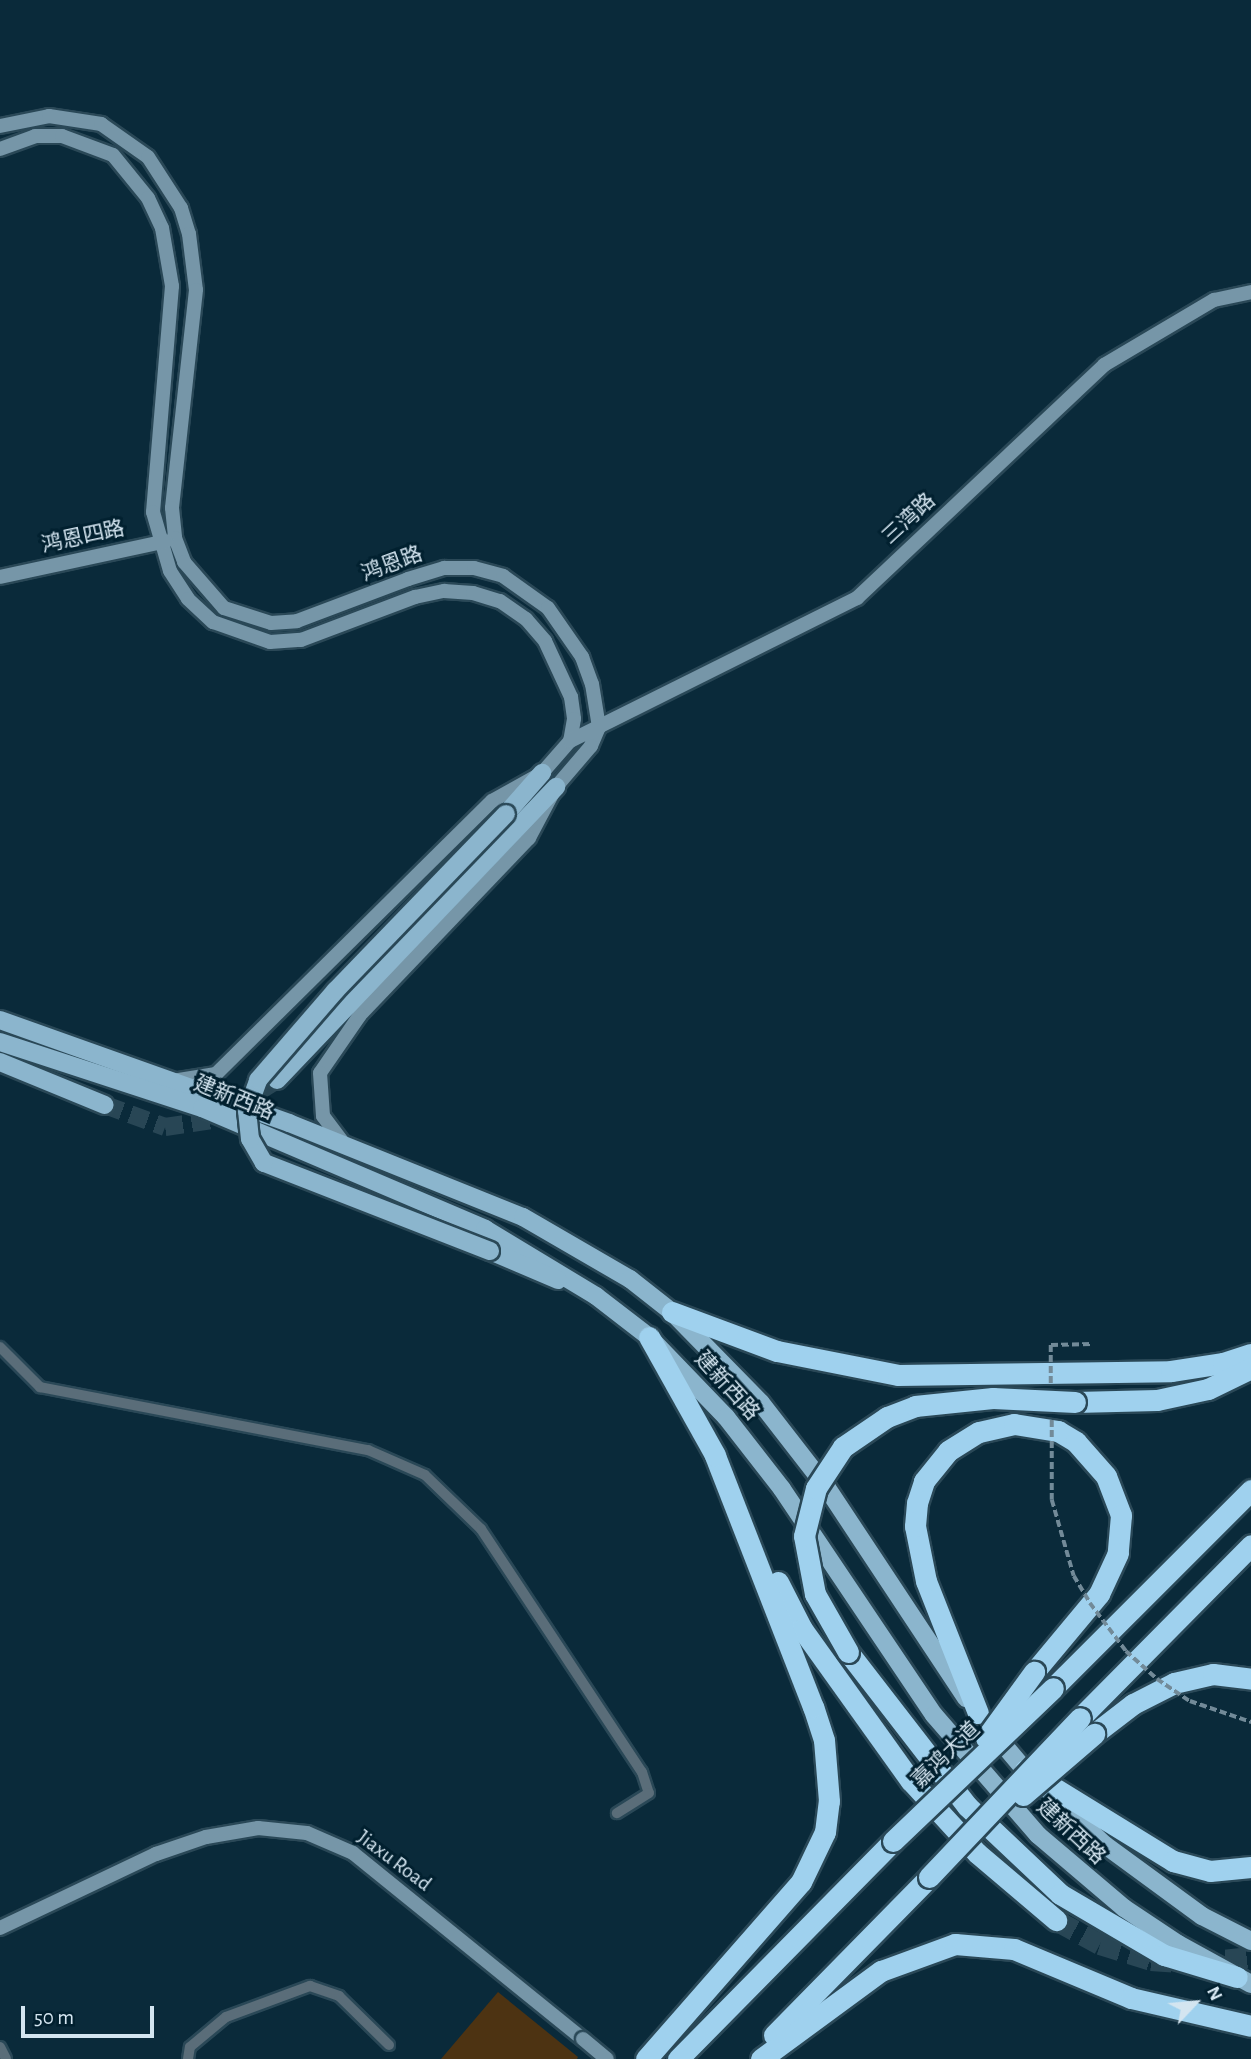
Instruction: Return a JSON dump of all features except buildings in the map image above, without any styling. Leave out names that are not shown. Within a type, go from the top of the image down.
[{"type":"highway","points":[[672,1311],[777,1351],[898,1375],[1171,1371],[1251,1354]]},
{"type":"highway","points":[[649,1337],[715,1455],[802,1629],[881,1742],[977,1853],[1056,1920]]},
{"type":"highway","points":[[1244,1981],[1164,1955],[1060,1894],[967,1806],[848,1652],[815,1594],[804,1536],[816,1488],[843,1447],[887,1417],[915,1406],[993,1398],[1075,1402],[1170,1397],[1208,1389],[1251,1368]]},
{"type":"highway","points":[[957,1779],[1034,1672],[1099,1594],[1118,1553],[1121,1516],[1106,1476],[1076,1442],[1047,1428],[1014,1424],[979,1432],[948,1451],[924,1481],[917,1503],[915,1526],[926,1581],[978,1713]]},
{"type":"highway","points":[[646,2059],[801,1882],[825,1832],[829,1801],[824,1740],[715,1455]]},
{"type":"highway","name":"嘉鸿大道","points":[[678,2059],[893,1841],[1053,1688],[1251,1490]]},
{"type":"highway","points":[[751,2059],[929,1877],[1087,1726],[1251,1545]]},
{"type":"highway","points":[[1087,1726],[1174,1683],[1213,1674],[1251,1679]]},
{"type":"highway","points":[[1025,1770],[1173,1861],[1218,1871],[1251,1867]]},
{"type":"highway","points":[[761,2059],[872,1976],[906,1958],[955,1944],[1014,1949],[1131,1998],[1251,2026]]},
{"type":"main road","name":"鸿恩路","points":[[0,126],[49,116],[101,124],[148,157],[181,208],[189,234],[196,290],[172,508],[175,538],[184,562],[224,608],[271,623],[325,613],[444,568],[474,568],[503,576],[548,608],[567,631],[592,684],[599,727]]},
{"type":"main road","name":"鸿恩路","points":[[0,149],[35,136],[62,136],[113,155],[148,198],[162,228],[172,286],[153,512],[159,544],[188,599],[213,622],[270,642],[301,640],[415,597],[444,591],[500,601],[526,619],[561,670],[574,719],[570,741]]},
{"type":"main road","name":"三湾路","points":[[570,741],[857,598],[1104,365],[1214,300],[1251,292]]},
{"type":"main road","name":"鸿恩四路","points":[[0,577],[159,544],[175,538]]},
{"type":"main road","points":[[277,1080],[556,787],[591,746],[599,727]]},
{"type":"main road","points":[[570,741],[506,814],[335,991],[258,1080],[247,1111],[250,1139],[264,1163],[490,1251],[597,1296]]},
{"type":"main road","points":[[173,1081],[216,1074],[492,801],[542,773]]},
{"type":"main road","points":[[348,1149],[323,1116],[320,1073],[360,1015],[529,838],[556,787]]},
{"type":"main road","name":"建新西路","points":[[0,1020],[173,1081],[523,1217],[591,1254],[672,1311],[726,1364],[795,1446],[978,1713],[1025,1770],[1095,1836],[1152,1881],[1202,1916],[1251,1941]]},
{"type":"main road","name":"建新西路","points":[[0,1042],[215,1114],[485,1229],[522,1247],[597,1296],[649,1337],[757,1455],[934,1715],[1010,1805],[1077,1871],[1124,1908],[1244,1981]]},
{"type":"main road","points":[[0,1062],[105,1105]]},
{"type":"main road","name":"Jiaxu Road","points":[[0,1928],[156,1854],[206,1837],[258,1828],[307,1833],[353,1853],[607,2059]]},
{"type":"lane","points":[[0,1347],[40,1387],[368,1450],[425,1475],[481,1529],[642,1772],[649,1793],[617,1813]]},
{"type":"lane","points":[[188,2059],[190,2047],[226,2017],[310,1986],[338,1996],[389,2045]]},
{"type":"lane","points":[[0,2047],[6,2059]]},
{"type":"path","points":[[1051,1397],[1051,1345],[1092,1344]]},
{"type":"path","points":[[1052,1410],[1052,1500],[1074,1576],[1090,1603],[1126,1651],[1157,1679],[1190,1700],[1251,1722]]},
{"type":"shaded area","points":[[498,1992],[578,2057],[577,2059],[441,2059]]},
{"type":"tunnel","points":[[105,1105],[165,1127],[213,1120],[277,1080]]},
{"type":"tunnel","points":[[1056,1920],[1100,1944],[1151,1960],[1195,1963],[1251,1957]]}]
